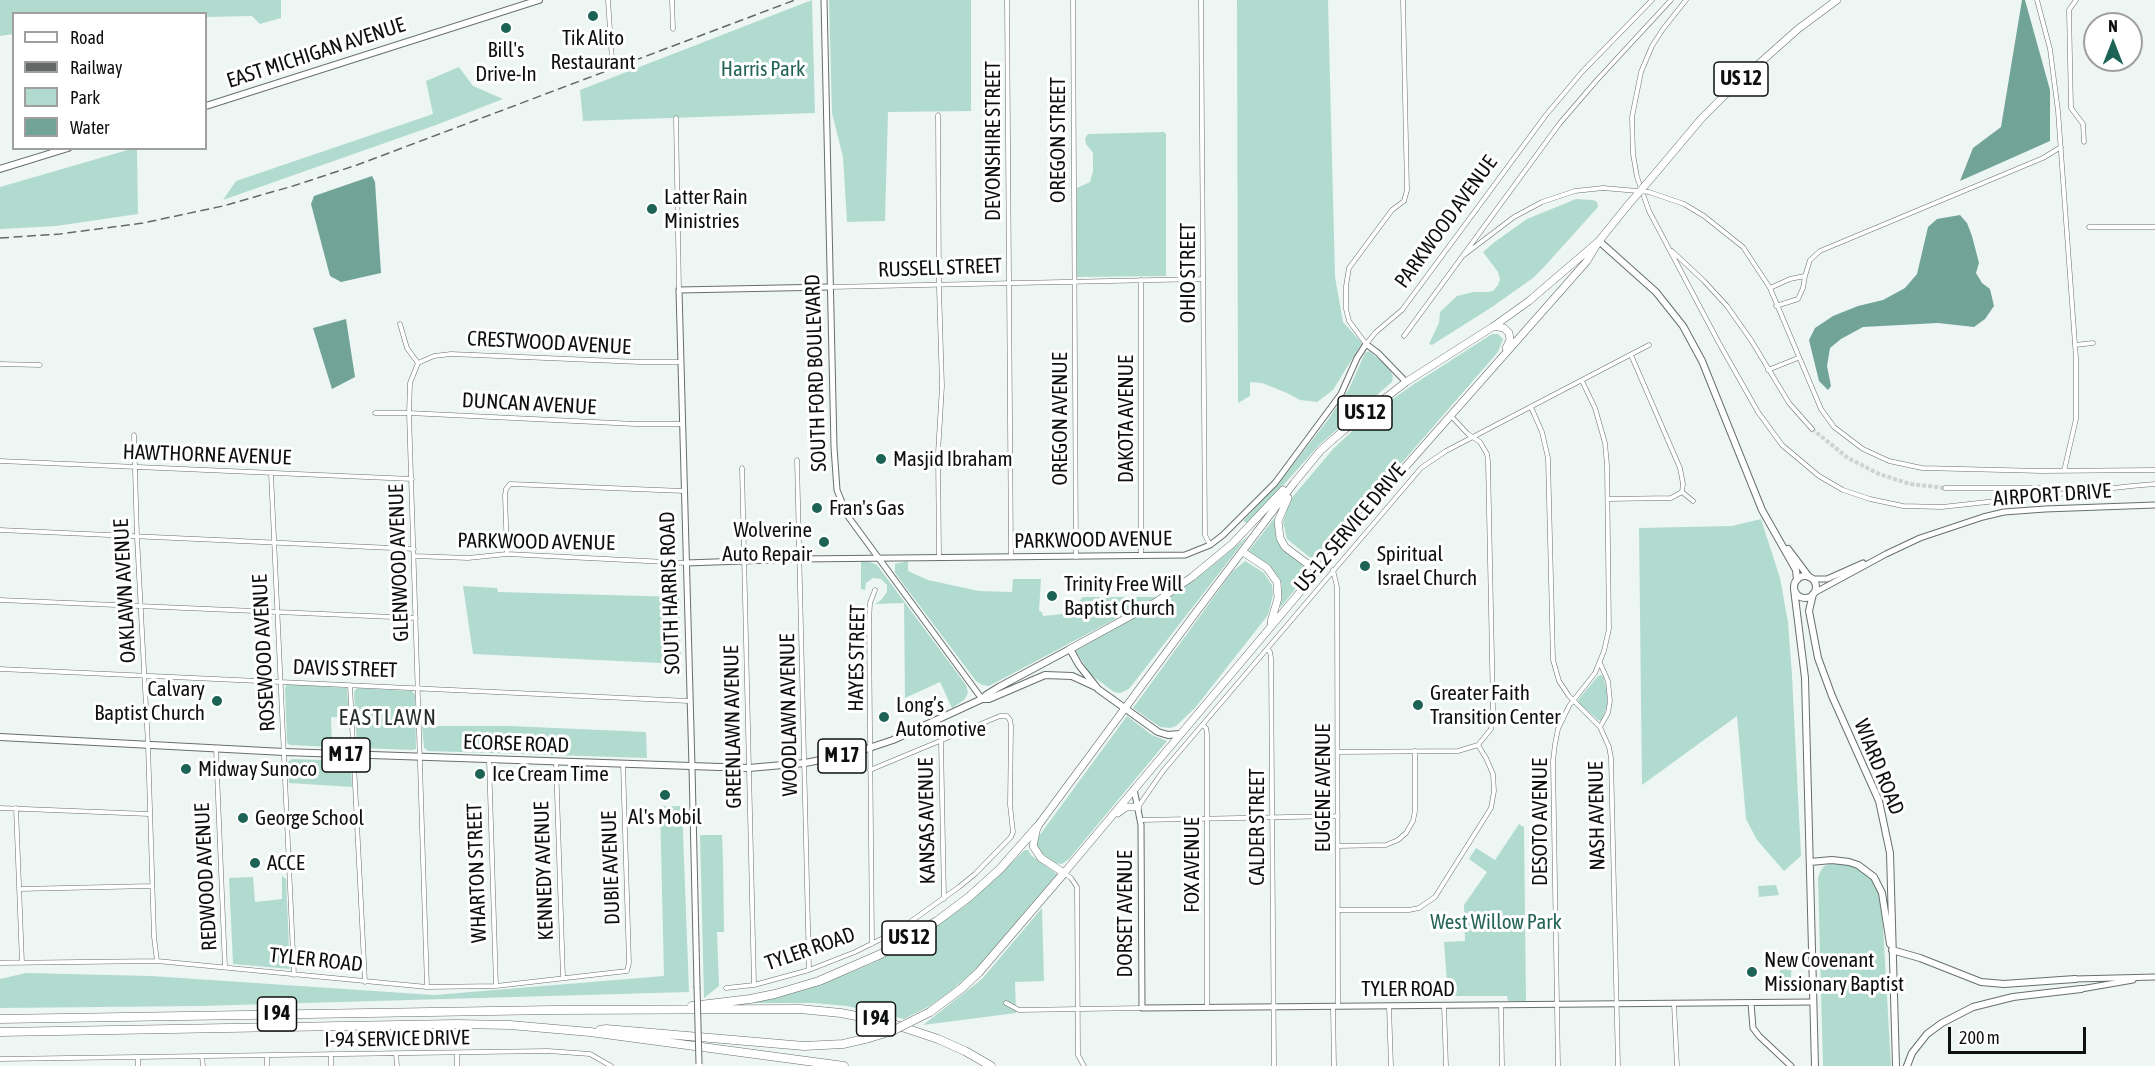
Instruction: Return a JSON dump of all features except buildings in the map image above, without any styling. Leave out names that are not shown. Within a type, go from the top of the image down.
[{"type":"highway","name":"US 12","points":[[590,1032],[606,1029],[804,1046],[843,1044],[892,1030],[930,1012],[953,995],[979,972],[1320,567],[1587,261],[1599,241],[1701,119],[1798,29],[1837,0]]},
{"type":"highway","name":"US 12","points":[[679,1010],[694,1005],[775,994],[828,977],[881,954],[937,921],[969,897],[1000,869],[1037,827],[1308,465],[1344,430],[1406,382],[1529,301],[1599,241]]},
{"type":"highway","points":[[1494,326],[1504,328],[1510,336],[1509,344],[1502,356]]},
{"type":"highway","points":[[1308,465],[1281,511],[1278,533],[1285,547],[1291,552],[1311,566],[1320,567]]},
{"type":"highway","points":[[1070,649],[1156,602],[1199,572],[1233,544],[1308,465]]},
{"type":"highway","points":[[1243,552],[1267,568],[1277,582],[1277,606],[1265,632]]},
{"type":"highway","points":[[1074,861],[1124,808],[1138,809]]},
{"type":"highway","points":[[1037,827],[1033,840],[1034,850],[1041,858],[1064,873]]},
{"type":"highway","name":"I 94","points":[[0,1019],[530,1010],[800,1009],[831,1011],[887,1022],[938,1039],[992,1066]]},
{"type":"highway","name":"I 94","points":[[0,1032],[510,1025],[590,1032],[844,1066]]},
{"type":"main road","name":"EAST MICHIGAN AVENUE","points":[[207,106],[540,0]]},
{"type":"main road","points":[[0,169],[62,150]]},
{"type":"main road","points":[[1599,241],[1656,292],[1683,326],[1702,361],[1762,510],[1796,570],[1797,580],[1794,590],[1805,678],[1815,1066]]},
{"type":"main road","points":[[1774,533],[1815,584],[1813,594],[1803,597],[1794,590]]},
{"type":"main road","points":[[1797,580],[1802,577],[1811,578]]},
{"type":"main road","name":"WIARD ROAD","points":[[1813,594],[1809,611],[1818,658],[1832,696],[1879,801],[1886,826],[1890,853],[1896,1066]]},
{"type":"main road","name":"ECORSE ROAD","points":[[982,699],[999,687],[1070,649],[1079,666],[1097,688]]},
{"type":"main road","name":"ECORSE ROAD","points":[[0,737],[354,755],[750,768],[805,763],[851,754],[900,737],[982,699],[1001,694],[1035,678],[1051,675],[1072,676],[1097,688],[1158,732],[1168,735],[1180,734]]},
{"type":"main road","points":[[1810,862],[1826,860],[1850,862],[1874,877],[1882,893],[1888,939],[1892,950],[1920,958],[1981,982],[2004,984],[2075,979]]},
{"type":"main road","points":[[1907,1066],[1912,1053],[1928,1034],[1942,1023],[1973,1007],[2013,997],[2081,990]]},
{"type":"street","points":[[608,0],[612,60]]},
{"type":"street","points":[[672,0],[672,29]]},
{"type":"street","name":"SOUTH FORD BOULEVARD","points":[[824,0],[834,447],[837,490],[848,515],[982,699]]},
{"type":"street","name":"DEVONSHIRE STREET","points":[[1007,0],[1011,558]]},
{"type":"street","name":"OREGON STREET","points":[[1073,0],[1074,280]]},
{"type":"street","name":"OHIO STREET","points":[[1201,0],[1205,535],[1210,545]]},
{"type":"street","points":[[1403,0],[1407,190],[1404,201],[1392,210],[1349,268],[1346,309],[1349,321],[1366,344],[1406,382]]},
{"type":"street","name":"PARKWOOD AVENUE","points":[[414,556],[468,558],[507,554],[686,562],[879,558],[1076,558],[1185,555],[1210,545],[1235,525],[1275,483],[1341,394],[1366,344],[1376,332],[1402,310],[1553,106],[1596,57],[1652,0]]},
{"type":"street","points":[[1404,336],[1560,123],[1671,0]]},
{"type":"street","points":[[1686,0],[1663,28],[1641,72],[1632,117],[1633,154],[1637,177],[1649,211],[1747,395],[1782,445],[1819,476],[1843,490],[1885,503],[1925,508],[2155,484]]},
{"type":"street","points":[[2037,0],[2050,49],[2061,147],[2075,345],[2077,397],[2072,442],[2064,471]]},
{"type":"street","points":[[2076,0],[2069,10],[2071,108],[2083,124],[2084,142]]},
{"type":"street","points":[[938,115],[942,386],[938,453],[939,559]]},
{"type":"street","name":"SOUTH HARRIS ROAD","points":[[676,118],[699,1065]]},
{"type":"street","points":[[1776,306],[1798,299],[1810,261],[1820,251],[2043,158],[2061,147]]},
{"type":"street","points":[[1461,257],[1514,218],[1542,202],[1575,191],[1603,188],[1649,192],[1684,204],[1704,216],[1743,247],[1770,288],[1821,410],[1834,427],[1863,449],[1889,460],[1922,468],[2155,470]]},
{"type":"street","points":[[2089,227],[2155,227]]},
{"type":"street","points":[[1669,249],[1704,280],[1727,306],[1751,340],[1789,403],[1812,429]]},
{"type":"street","points":[[1770,288],[1790,279],[1805,276]]},
{"type":"street","name":"RUSSELL STREET","points":[[679,290],[1203,279]]},
{"type":"street","name":"OREGON AVENUE","points":[[1074,280],[1076,558]]},
{"type":"street","name":"DAKOTA AVENUE","points":[[1141,280],[1141,557]]},
{"type":"street","points":[[400,324],[407,348],[418,363]]},
{"type":"street","points":[[2075,345],[2093,344]]},
{"type":"street","name":"US-12 SERVICE DRIVE","points":[[1138,809],[1163,771],[1421,468],[1474,437],[1649,345]]},
{"type":"street","name":"CRESTWOOD AVENUE","points":[[418,363],[434,356],[451,354],[681,362]]},
{"type":"street","points":[[1631,355],[1680,468],[1683,477],[1682,492]]},
{"type":"street","points":[[1768,370],[1798,358]]},
{"type":"street","name":"GLENWOOD AVENUE","points":[[418,363],[410,383],[409,413],[427,987]]},
{"type":"street","points":[[0,364],[40,365]]},
{"type":"street","name":"DESOTO AVENUE","points":[[1558,1066],[1553,761],[1558,729],[1573,701],[1600,663],[1609,633],[1608,499],[1605,443],[1595,408],[1582,381]]},
{"type":"street","name":"NASH AVENUE","points":[[1531,408],[1542,432],[1548,458],[1551,651],[1559,681],[1573,701],[1600,728],[1609,747],[1611,758],[1618,1066]]},
{"type":"street","name":"DUNCAN AVENUE","points":[[375,413],[682,424]]},
{"type":"street","points":[[1338,752],[1458,751],[1478,745],[1491,729],[1493,709],[1488,461],[1484,448],[1450,416]]},
{"type":"street","name":"OAKLAWN AVENUE","points":[[134,435],[157,961]]},
{"type":"street","name":"WOODLAWN AVENUE","points":[[797,460],[809,970]]},
{"type":"street","name":"HAWTHORNE AVENUE","points":[[0,461],[412,479]]},
{"type":"street","name":"GREENLAWN AVENUE","points":[[742,468],[754,985]]},
{"type":"street","name":"ROSEWOOD AVENUE","points":[[271,473],[294,975]]},
{"type":"street","points":[[507,554],[505,495],[510,484],[684,491]]},
{"type":"street","points":[[1945,488],[2132,486]]},
{"type":"street","points":[[1608,499],[1662,499],[1671,498],[1682,492]]},
{"type":"street","points":[[1682,492],[1693,501]]},
{"type":"street","name":"AIRPORT DRIVE","points":[[1811,578],[1827,579],[1941,530],[2004,512],[2155,506]]},
{"type":"street","points":[[0,530],[414,549]]},
{"type":"street","name":"AIRPORT DRIVE","points":[[1813,594],[1887,554]]},
{"type":"street","name":"EUGENE AVENUE","points":[[1333,570],[1337,587],[1338,752],[1338,910],[1334,1066]]},
{"type":"street","name":"HAYES STREET","points":[[872,944],[869,622],[870,603],[875,590]]},
{"type":"street","points":[[0,600],[416,618]]},
{"type":"street","name":"CALDER STREET","points":[[1268,649],[1271,658],[1274,1066]]},
{"type":"street","points":[[1600,663],[1610,690],[1608,713],[1600,728]]},
{"type":"street","name":"DAVIS STREET","points":[[0,669],[689,701]]},
{"type":"street","points":[[350,685],[364,982]]},
{"type":"street","name":"TYLER ROAD","points":[[726,988],[754,985],[809,970],[872,944],[899,930],[944,900],[975,874],[1011,837],[1013,832],[1010,805],[1010,720],[1006,716],[1000,716],[941,741]]},
{"type":"street","name":"FOX AVENUE","points":[[1203,725],[1206,730],[1207,1007]]},
{"type":"street","points":[[870,770],[941,741]]},
{"type":"street","name":"KANSAS AVENUE","points":[[941,741],[944,900]]},
{"type":"street","points":[[1338,910],[1409,910],[1419,908],[1435,897],[1491,808],[1494,790],[1493,774],[1478,745]]},
{"type":"street","name":"REDWOOD AVENUE","points":[[216,749],[225,967]]},
{"type":"street","points":[[1338,846],[1386,845],[1398,840],[1406,833],[1415,811],[1414,752]]},
{"type":"street","name":"WHARTON STREET","points":[[489,760],[496,986]]},
{"type":"street","name":"KENNEDY AVENUE","points":[[556,762],[563,978]]},
{"type":"street","name":"DUBIE AVENUE","points":[[623,764],[629,963],[627,971]]},
{"type":"street","points":[[1134,789],[1138,809]]},
{"type":"street","points":[[0,808],[149,814]]},
{"type":"street","points":[[16,808],[22,963]]},
{"type":"street","name":"DORSET AVENUE","points":[[1138,809],[1141,820],[1142,1008]]},
{"type":"street","points":[[1141,820],[1338,816]]},
{"type":"street","points":[[1064,873],[1075,882],[1077,892],[1078,1055],[1084,1066]]},
{"type":"street","points":[[19,889],[152,886]]},
{"type":"street","name":"TYLER ROAD","points":[[0,963],[157,961],[427,987],[496,986],[627,971]]},
{"type":"street","points":[[2081,990],[2155,977]]},
{"type":"street","points":[[2075,979],[2147,978]]},
{"type":"street","name":"TYLER ROAD","points":[[1006,1003],[1019,1010],[1078,1010],[1273,1006],[1814,1002]]},
{"type":"street","points":[[1751,1003],[1753,1028],[1791,1066]]},
{"type":"street","points":[[1674,1004],[1677,1066]]},
{"type":"street","points":[[1444,1005],[1446,1066]]},
{"type":"street","points":[[1501,1005],[1502,1066]]},
{"type":"street","points":[[1389,1006],[1391,1066]]},
{"type":"street","name":"I-94 SERVICE DRIVE","points":[[0,1059],[570,1052],[590,1054],[611,1066]]},
{"type":"street","points":[[396,1053],[397,1066]]},
{"type":"street","points":[[457,1053],[457,1066]]},
{"type":"street","points":[[331,1054],[331,1066]]},
{"type":"street","points":[[202,1056],[203,1066]]},
{"type":"street","points":[[267,1056],[267,1066]]},
{"type":"street","points":[[138,1058],[138,1066]]},
{"type":"green space","points":[[0,0],[281,0],[281,18],[260,24],[252,16],[207,17],[207,12],[12,12],[12,34],[0,36]]},
{"type":"green space","name":"Harris Park","points":[[812,0],[815,113],[583,121],[580,90]]},
{"type":"green space","points":[[829,0],[971,0],[971,111],[888,112],[885,221],[847,222],[843,157],[832,113]]},
{"type":"green space","points":[[1237,0],[1328,0],[1335,277],[1343,322],[1362,343],[1333,390],[1317,402],[1300,400],[1262,383],[1250,382],[1250,396],[1238,403]]},
{"type":"green space","points":[[459,67],[473,86],[503,99],[223,200],[236,181],[433,114],[426,81]]},
{"type":"green space","points":[[1164,132],[1166,134],[1166,276],[1077,277],[1077,188],[1090,182],[1093,171],[1093,153],[1086,144],[1085,138],[1088,134]]},
{"type":"green space","points":[[128,150],[137,150],[138,214],[56,226],[0,229],[0,187]]},
{"type":"green space","points":[[1576,199],[1593,200],[1597,202],[1598,207],[1533,278],[1492,307],[1432,345],[1429,344],[1439,323],[1440,312],[1457,296],[1493,291],[1498,285],[1500,279],[1498,272],[1483,252],[1527,219]]},
{"type":"green space","points":[[1492,334],[1498,334],[1503,339],[1498,352],[1320,557],[1313,560],[1287,539],[1283,522],[1290,500],[1333,449],[1365,419],[1411,386]]},
{"type":"green space","points":[[1369,351],[1390,369],[1393,376],[1392,382],[1319,445],[1249,524],[1243,521],[1281,480],[1327,421],[1349,389],[1365,353]]},
{"type":"green space","points":[[1276,516],[1275,532],[1280,546],[1310,571],[1280,608],[1282,586],[1280,579],[1269,566],[1248,552]]},
{"type":"green space","points":[[1761,519],[1780,578],[1788,622],[1792,675],[1801,856],[1784,871],[1757,840],[1746,819],[1737,716],[1642,785],[1639,528],[1732,526]]},
{"type":"green space","points":[[1248,536],[1129,689],[1120,693],[1114,692],[1091,675],[1075,650],[1169,598]]},
{"type":"green space","points":[[861,561],[877,565],[966,685],[968,693],[964,700],[952,708],[940,682],[905,698],[904,603],[875,604],[887,592],[887,585],[881,579],[873,578],[866,583],[865,590],[861,589]]},
{"type":"green space","points":[[908,561],[908,571],[928,580],[979,591],[1012,592],[1013,579],[1041,579],[1039,611],[1043,616],[1062,614],[1071,610],[1083,597],[1157,597],[989,686],[982,685],[976,681],[895,573],[895,564]]},
{"type":"green space","points":[[1245,561],[1264,573],[1272,585],[1273,595],[1268,615],[1195,708],[1176,726],[1160,727],[1133,708],[1232,572]]},
{"type":"green space","points":[[463,586],[497,588],[498,592],[679,597],[681,664],[473,654]]},
{"type":"green space","points":[[1601,675],[1607,691],[1607,705],[1602,721],[1598,720],[1578,700]]},
{"type":"green space","points":[[287,684],[347,688],[349,718],[331,717],[332,747],[287,743],[285,688]]},
{"type":"green space","points":[[357,688],[412,691],[415,695],[416,749],[357,746],[354,692]]},
{"type":"green space","points":[[1127,716],[1152,735],[1167,741],[1069,859],[1062,864],[1054,863],[1037,849],[1036,843],[1039,836]]},
{"type":"green space","points":[[422,726],[510,726],[646,732],[647,758],[428,751],[424,748]]},
{"type":"green space","points":[[292,759],[348,761],[351,765],[352,787],[289,783],[288,762]]},
{"type":"green space","points":[[660,806],[682,806],[689,992],[201,1006],[0,1008],[0,979],[26,973],[151,976],[434,995],[664,976]]},
{"type":"green space","name":"West Willow Park","points":[[1519,824],[1524,827],[1526,1001],[1508,1001],[1507,996],[1448,996],[1444,942],[1465,941],[1464,905],[1487,872],[1469,859],[1476,848],[1495,860]]},
{"type":"green space","points":[[700,835],[722,835],[723,859],[724,932],[717,932],[719,986],[704,998]]},
{"type":"green space","points":[[1025,850],[1057,874],[975,970],[930,1006],[904,1019],[847,1006],[813,1003],[751,1003],[820,985],[873,963],[906,946],[965,906]]},
{"type":"green space","points":[[1844,864],[1861,869],[1870,875],[1879,889],[1891,1066],[1823,1066],[1818,878],[1824,866]]},
{"type":"green space","points":[[282,876],[286,879],[290,969],[233,964],[229,878],[253,877],[255,902],[282,899]]},
{"type":"green space","points":[[1776,885],[1779,895],[1759,897],[1758,886]]},
{"type":"green space","points":[[1042,908],[1044,981],[1015,982],[1016,1013],[923,1025],[982,979]]},
{"type":"green space","points":[[1780,964],[1792,964],[1790,987],[1777,987],[1777,981],[1780,981]]},
{"type":"water","points":[[2022,0],[2025,0],[2050,90],[2050,141],[1960,181],[1973,148],[2001,127]]},
{"type":"water","points":[[372,176],[375,182],[381,273],[341,282],[330,276],[311,204],[314,196]]},
{"type":"water","points":[[1960,215],[1967,223],[1972,236],[1979,263],[1976,273],[1982,283],[1990,289],[1994,306],[1985,319],[1974,327],[1938,323],[1863,327],[1830,348],[1827,366],[1831,386],[1828,390],[1819,381],[1809,340],[1815,328],[1833,316],[1858,306],[1883,300],[1905,288],[1917,274],[1928,227],[1937,219]]},
{"type":"water","points":[[346,319],[355,377],[332,389],[313,328]]},
{"type":"tunnel","points":[[1812,429],[1848,458],[1879,474],[1910,484],[1945,488]]},
{"type":"railway","points":[[0,238],[60,234],[143,223],[223,206],[293,186],[357,165],[795,0]]},
{"type":"place","name":"Tik Alito Restaurant","points":[[593,16]]},
{"type":"place","name":"Bill's Drive-In","points":[[506,28]]},
{"type":"place","name":"Latter Rain Ministries","points":[[652,209]]},
{"type":"place","name":"Masjid Ibraham","points":[[881,459]]},
{"type":"place","name":"Fran's Gas","points":[[817,508]]},
{"type":"place","name":"Wolverine Auto Repair","points":[[824,542]]},
{"type":"place","name":"Spiritual Israel Church","points":[[1365,566]]},
{"type":"place","name":"Trinity Free Will Baptist Church","points":[[1052,596]]},
{"type":"place","name":"Calvary Baptist Church","points":[[217,701]]},
{"type":"place","name":"Greater Faith Transition Center","points":[[1418,705]]},
{"type":"place","name":"Long’s Automotive","points":[[884,717]]},
{"type":"place","name":"Midway Sunoco","points":[[186,769]]},
{"type":"place","name":"Ice Cream Time","points":[[480,774]]},
{"type":"place","name":"Al's Mobil","points":[[665,795]]},
{"type":"place","name":"George School","points":[[243,818]]},
{"type":"place","name":"ACCE","points":[[255,863]]},
{"type":"place","name":"New Covenant Missionary Baptist","points":[[1752,972]]},
{"type":"district","name":"EASTLAWN","points":[[388,718]]}]
